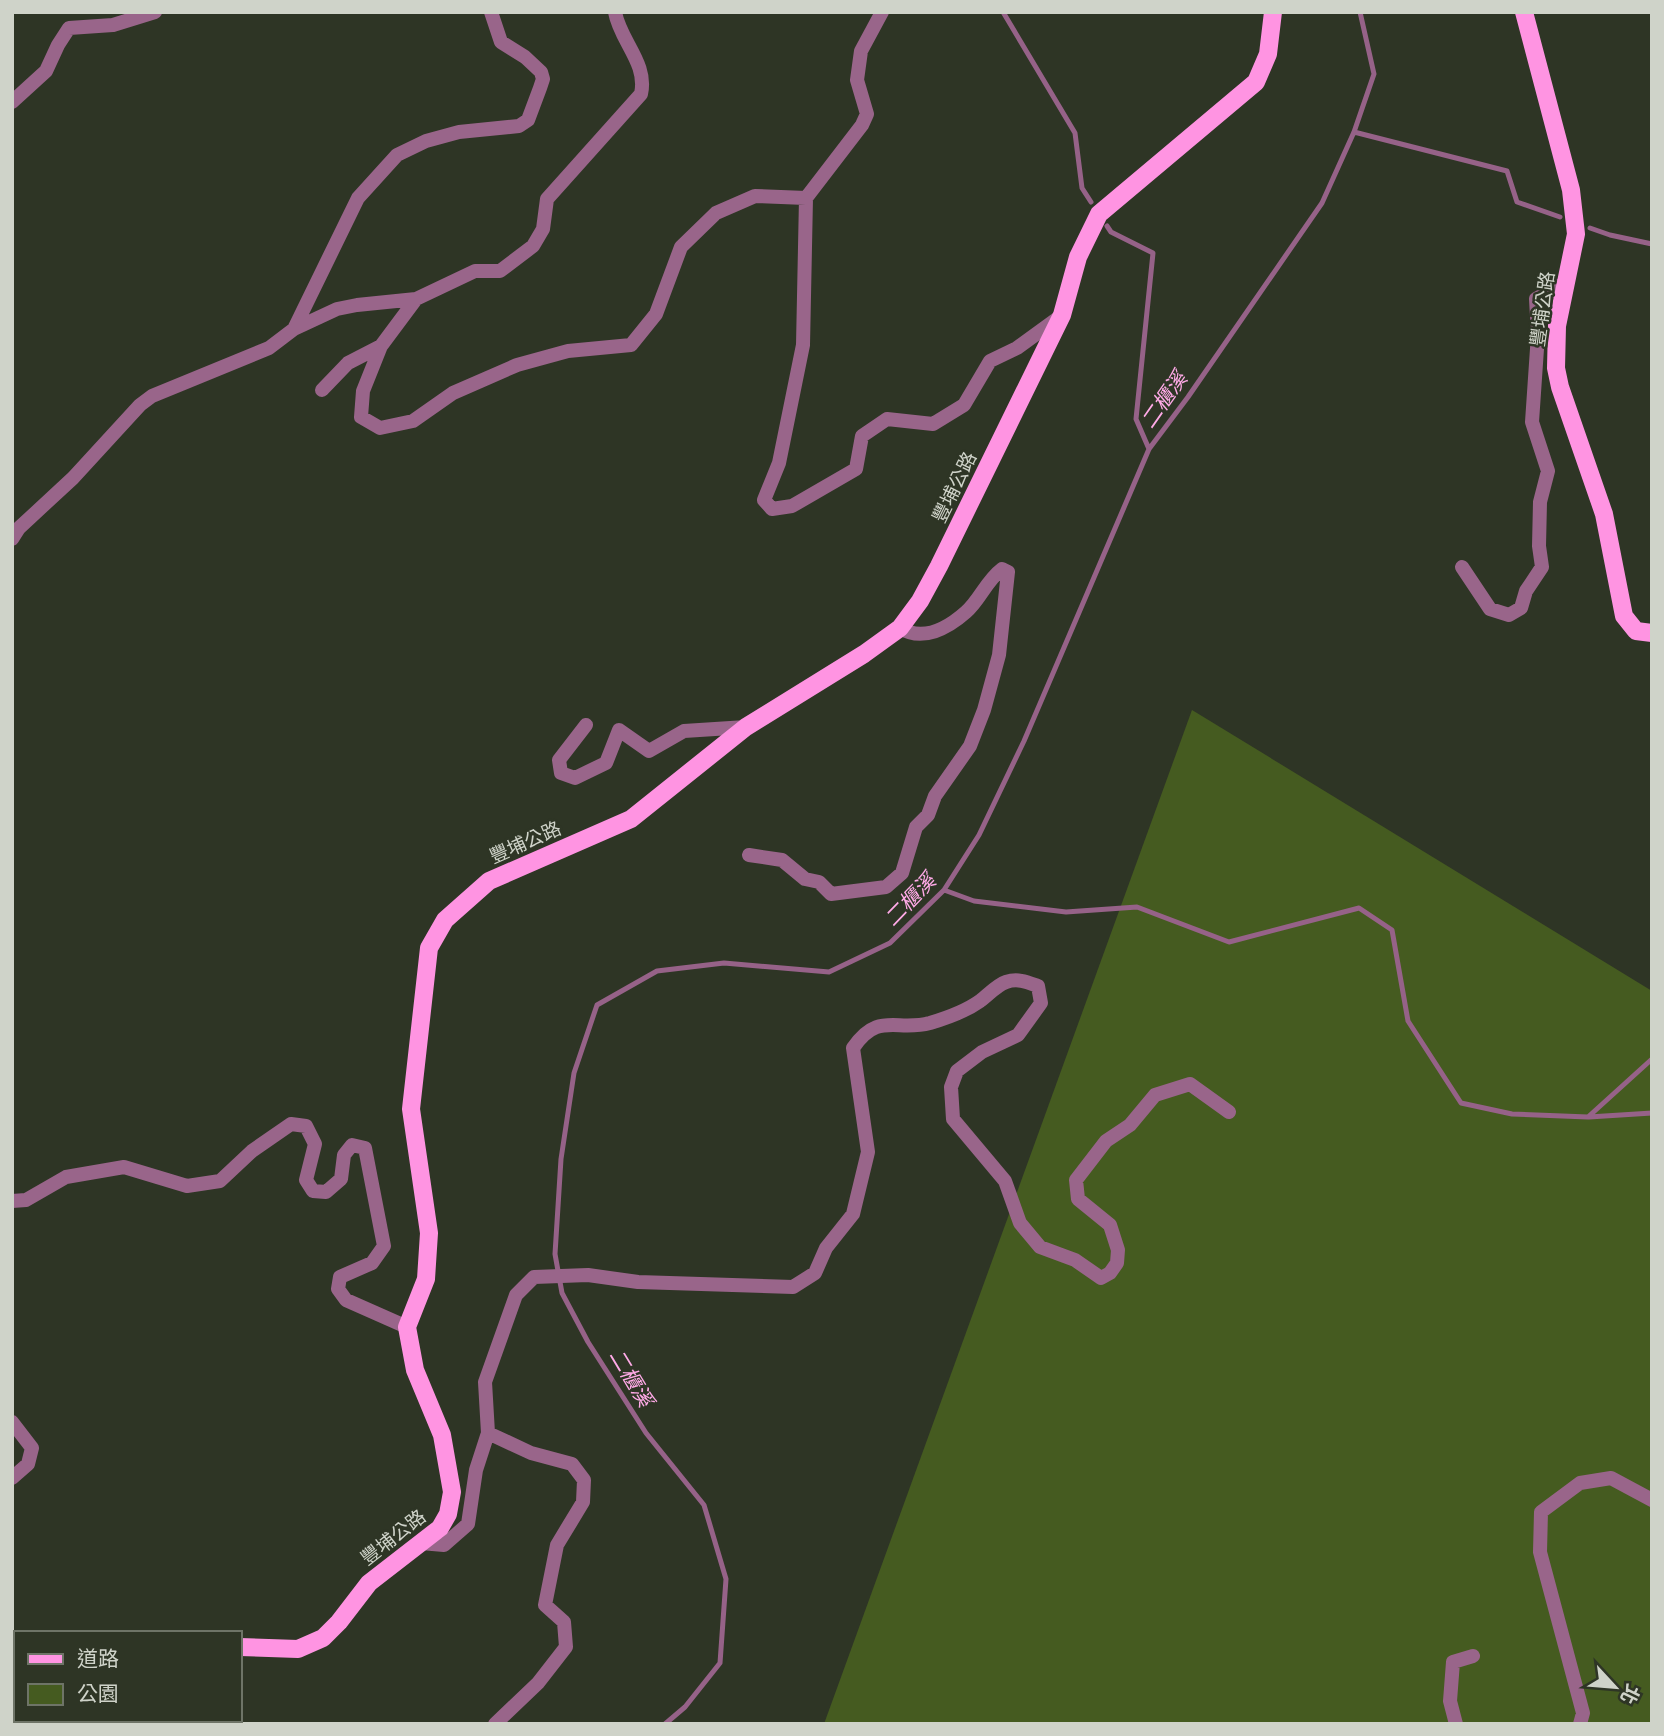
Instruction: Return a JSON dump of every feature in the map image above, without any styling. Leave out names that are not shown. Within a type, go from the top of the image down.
[{"type":"main road","name":"豐埔公路","points":[[242,1647],[298,1649],[323,1638],[369,1583],[440,1528],[448,1514],[452,1492],[442,1435],[415,1370],[407,1327],[426,1279],[429,1233],[411,1109],[429,948],[445,920],[489,881],[631,819],[746,727],[864,654],[900,628],[920,601],[939,566],[1062,315],[1078,257],[1103,210],[1256,82],[1268,54],[1273,12]]},
{"type":"main road","name":"豐埔公路","points":[[1524,12],[1572,190],[1576,234],[1557,326],[1556,368],[1560,387],[1604,514],[1624,616],[1636,631],[1652,633]]},
{"type":"street","points":[[12,102],[46,71],[69,28],[113,25],[155,12]]},
{"type":"street","points":[[294,329],[358,198],[397,156],[426,141],[458,132],[519,126],[528,120],[543,79],[541,72],[525,57],[501,42],[492,12]]},
{"type":"street","points":[[12,539],[19,528],[73,478],[140,405],[152,396],[269,348],[294,329],[337,309],[416,299],[475,271],[500,271],[533,246],[543,229],[547,199],[641,94],[644,79],[617,25],[615,12]]},
{"type":"street","points":[[882,12],[861,51],[857,80],[867,114],[862,125],[806,198],[803,345],[779,463],[764,500],[772,509],[792,506],[856,469],[862,436],[887,419],[933,424],[964,405],[990,361],[1017,348],[1062,315]]},
{"type":"street","points":[[416,299],[381,346],[363,391],[361,416],[380,428],[413,421],[453,393],[517,365],[568,351],[631,345],[656,314],[681,247],[716,213],[755,196],[806,198]]},
{"type":"street","points":[[1462,568],[1490,609],[1509,615],[1521,608],[1525,592],[1542,567],[1539,546],[1540,502],[1548,471],[1532,422],[1538,334],[1536,299],[1566,283]]},
{"type":"street","points":[[322,390],[348,363],[381,346]]},
{"type":"street","points":[[748,855],[782,860],[805,879],[818,882],[831,894],[886,887],[902,873],[916,827],[928,815],[935,796],[970,746],[984,710],[999,655],[1008,572],[1002,569],[993,576],[967,611],[937,632],[910,634],[900,628]]},
{"type":"street","points":[[586,725],[559,760],[561,773],[575,778],[606,763],[619,730],[649,751],[684,731],[746,727]]},
{"type":"street","points":[[421,1542],[444,1545],[468,1524],[476,1470],[488,1433],[485,1382],[516,1295],[534,1277],[588,1275],[638,1282],[793,1287],[815,1273],[826,1248],[853,1214],[868,1152],[853,1048],[862,1034],[883,1024],[915,1027],[945,1018],[977,1003],[1004,982],[1020,979],[1038,986],[1041,1003],[1018,1035],[982,1052],[957,1072],[951,1087],[953,1119],[1005,1181],[1020,1223],[1040,1247],[1076,1260],[1101,1278],[1110,1273],[1117,1264],[1118,1250],[1110,1225],[1079,1199],[1076,1180],[1106,1140],[1130,1125],[1155,1095],[1190,1084],[1228,1112]]},
{"type":"street","points":[[12,1201],[26,1200],[66,1177],[124,1167],[187,1185],[220,1181],[252,1151],[291,1125],[306,1126],[315,1144],[306,1180],[313,1191],[326,1192],[341,1179],[344,1155],[352,1145],[365,1149],[370,1173],[384,1245],[372,1263],[340,1277],[338,1289],[346,1300],[407,1327]]},
{"type":"street","points":[[12,1422],[32,1448],[29,1464],[12,1478]]},
{"type":"street","points":[[488,1433],[531,1453],[572,1464],[584,1480],[583,1502],[557,1545],[545,1605],[564,1622],[566,1647],[538,1683],[495,1724]]},
{"type":"street","points":[[1580,1724],[1583,1713],[1540,1552],[1541,1513],[1580,1483],[1611,1479],[1652,1500]]},
{"type":"street","points":[[1456,1724],[1450,1701],[1453,1662],[1473,1656]]},
{"type":"green space","points":[[1192,710],[1652,991],[1652,1724],[824,1724]]},
{"type":"waterway","points":[[1003,12],[1075,133],[1082,188],[1091,202]]},
{"type":"waterway","name":"二櫃溪","points":[[665,1724],[685,1707],[720,1663],[726,1579],[704,1505],[646,1433],[588,1342],[562,1293],[555,1254],[561,1159],[574,1073],[597,1005],[657,971],[724,963],[829,972],[890,943],[944,890],[979,835],[1024,741],[1149,449],[1322,203],[1354,132],[1374,74],[1360,12]]},
{"type":"waterway","points":[[1354,132],[1507,171],[1517,202],[1560,217]]},
{"type":"waterway","points":[[1107,226],[1111,232],[1153,253],[1136,419],[1149,449]]},
{"type":"waterway","points":[[1590,228],[1652,244]]},
{"type":"waterway","points":[[944,890],[974,901],[1066,912],[1137,907],[1229,942],[1359,908],[1392,930],[1408,1021],[1461,1103],[1512,1114],[1588,1117],[1652,1059]]},
{"type":"waterway","points":[[1589,1117],[1652,1113]]}]
